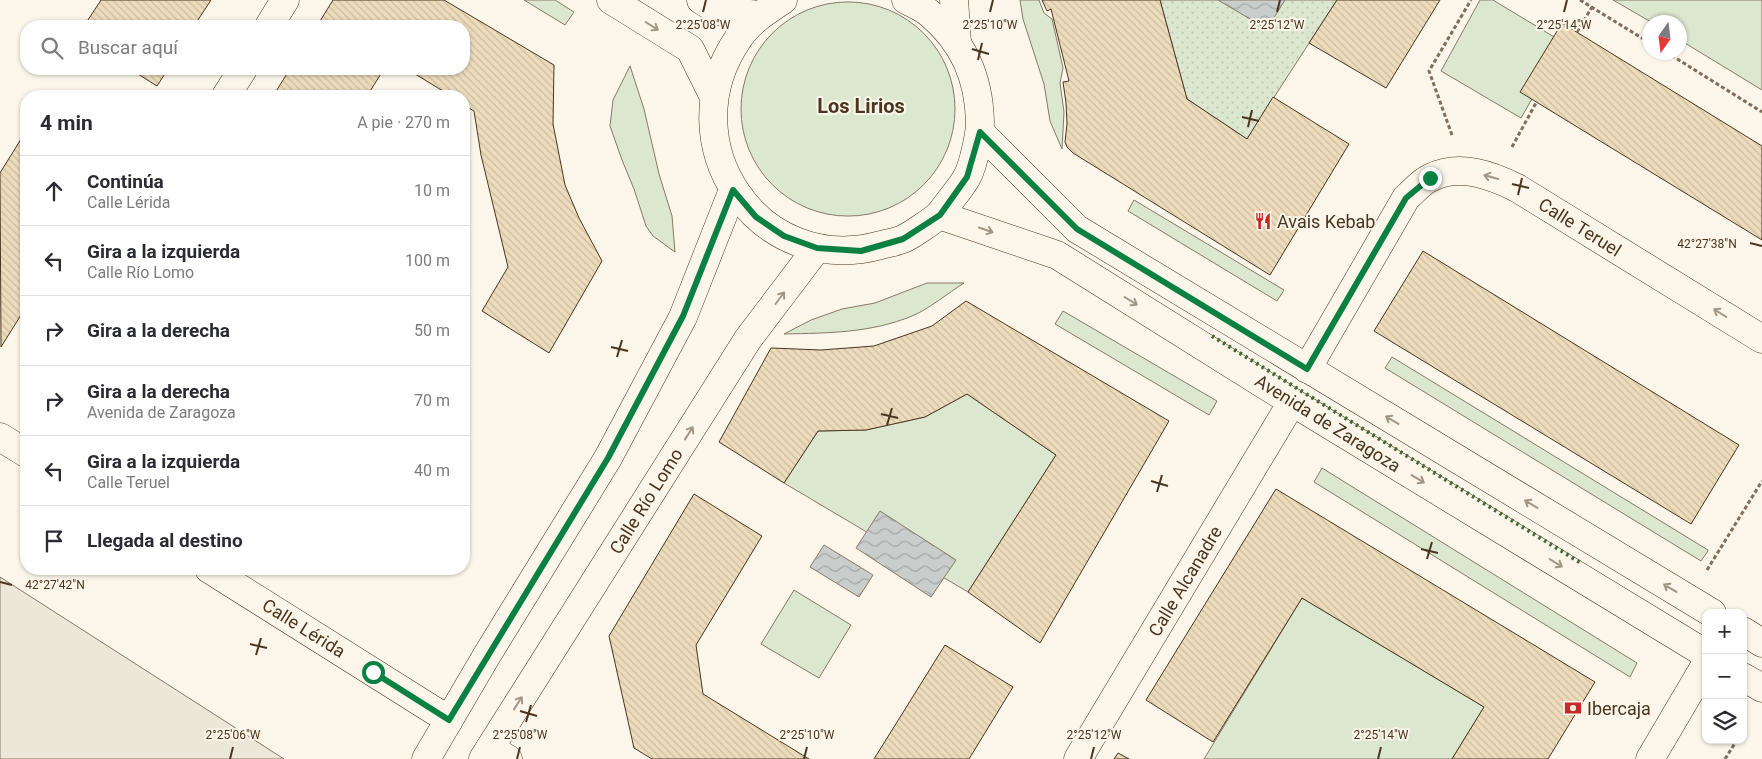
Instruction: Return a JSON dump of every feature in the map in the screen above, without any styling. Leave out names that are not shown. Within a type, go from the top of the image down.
[{"type":"main road","points":[[273,20],[285,0]]},
{"type":"main road","points":[[611,0],[690,49],[714,97]]},
{"type":"main road","points":[[701,0],[719,11],[760,15]]},
{"type":"main road","points":[[783,0],[760,15],[738,38],[723,66],[714,97],[713,129],[719,161],[733,190],[756,217],[784,236],[817,248],[861,251],[903,239],[940,215],[967,177],[980,132],[979,100],[971,70],[957,42],[928,12],[906,0]]},
{"type":"main road","points":[[954,0],[957,42]]},
{"type":"main road","points":[[230,90],[239,75]]},
{"type":"main road","name":"Avenida de Zaragoza","points":[[980,132],[1077,229],[1705,609]]},
{"type":"main road","name":"Calle Teruel","points":[[1307,369],[1406,198],[1430,178],[1456,170],[1494,176],[1762,339]]},
{"type":"main road","points":[[426,759],[608,458],[683,316],[733,190]]},
{"type":"main road","name":"Avenida de Zaragoza","points":[[940,215],[1057,255],[1292,402],[1702,652]]},
{"type":"main road","name":"Calle Río Lomo","points":[[494,755],[748,339],[817,248]]},
{"type":"main road","name":"Calle Alcanadre","points":[[1078,759],[1292,402]]},
{"type":"main road","name":"Calle Lérida","points":[[219,575],[449,720]]},
{"type":"main road","points":[[1747,634],[1762,643]]},
{"type":"main road","points":[[1650,759],[1702,671]]},
{"type":"main road","points":[[1747,679],[1762,688]]},
{"type":"path","points":[[1456,170],[1458,153],[1430,71],[1471,0]]},
{"type":"path","points":[[1580,0],[1642,38]]},
{"type":"path","points":[[1577,32],[1592,7]]},
{"type":"path","points":[[1679,60],[1762,112]]},
{"type":"path","points":[[1494,176],[1536,101]]},
{"type":"path","points":[[1689,599],[1762,481]]},
{"type":"path","points":[[1725,759],[1734,744]]},
{"type":"green space","points":[[524,0],[555,0],[574,12],[565,25]]},
{"type":"green space","points":[[1020,0],[1039,0],[1044,13],[1052,19],[1063,68],[1060,83],[1064,112],[1062,149],[1050,121],[1044,84],[1023,19]]},
{"type":"green space","points":[[1160,0],[1337,0],[1247,139],[1187,99]]},
{"type":"green space","points":[[1480,0],[1493,0],[1564,43],[1521,118],[1441,71]]},
{"type":"green space","points":[[1613,0],[1762,0],[1762,90],[1687,44],[1687,15],[1642,15],[1642,17]]},
{"type":"green space","points":[[837,2],[859,2],[879,6],[899,14],[924,33],[943,58],[951,78],[955,109],[951,140],[943,160],[924,185],[899,204],[879,212],[859,216],[837,216],[817,212],[797,204],[780,192],[765,177],[753,160],[745,140],[741,120],[741,98],[745,78],[753,58],[765,41],[780,26],[797,14],[817,6]]},
{"type":"green space","points":[[630,66],[644,109],[659,174],[672,216],[675,252],[653,236],[646,226],[610,126],[613,100]]},
{"type":"green space","points":[[1134,200],[1284,290],[1277,301],[1128,211]]},
{"type":"green space","points":[[927,283],[964,283],[925,309],[897,322],[849,331],[784,334],[811,320],[842,309],[875,303]]},
{"type":"green space","points":[[1063,311],[1217,401],[1209,415],[1055,324]]},
{"type":"green space","points":[[1392,357],[1708,551],[1701,561],[1385,368]]},
{"type":"green space","points":[[967,394],[1056,455],[968,592],[784,483],[818,431],[866,430],[925,417]]},
{"type":"green space","points":[[1322,468],[1637,663],[1630,677],[1314,482]]},
{"type":"green space","points":[[794,590],[851,625],[819,678],[761,644]]},
{"type":"green space","points":[[1302,598],[1484,707],[1452,759],[1204,759]]},
{"type":"shaded area","points":[[0,577],[284,759],[0,759]]},
{"type":"water","points":[[1218,0],[1285,0],[1267,29]]},
{"type":"water","points":[[880,511],[956,560],[931,597],[856,548]]},
{"type":"water","points":[[824,545],[873,575],[859,597],[810,567]]},
{"type":"building","points":[[101,0],[211,0],[198,20],[88,20]]},
{"type":"building","points":[[333,0],[444,0],[554,65],[553,124],[565,185],[579,218],[602,261],[549,353],[482,311],[508,267],[481,155],[474,111],[470,109],[470,90],[441,90],[417,75],[470,75],[470,20],[321,20]]},
{"type":"building","points":[[1042,0],[1160,0],[1187,99],[1247,139],[1273,97],[1349,144],[1270,275],[1073,153],[1067,147],[1065,142],[1067,124],[1066,103],[1063,82],[1069,81],[1051,9],[1047,11]]},
{"type":"building","points":[[1337,0],[1440,0],[1386,88],[1309,43]]},
{"type":"building","points":[[1562,23],[1762,146],[1762,240],[1520,92]]},
{"type":"building","points":[[140,75],[164,75],[157,86]]},
{"type":"building","points":[[286,75],[380,75],[371,90],[277,90]]},
{"type":"building","points":[[20,141],[20,317],[1,347],[0,173]]},
{"type":"building","points":[[1423,251],[1739,445],[1691,524],[1374,331]]},
{"type":"building","points":[[966,301],[1169,421],[1040,643],[968,592],[1056,455],[967,394],[925,417],[866,430],[818,431],[784,483],[719,442],[771,348],[821,350],[874,346],[932,326]]},
{"type":"building","points":[[1276,489],[1595,682],[1548,759],[1452,759],[1484,707],[1302,598],[1213,742],[1146,700]]},
{"type":"building","points":[[694,494],[762,536],[696,645],[703,694],[809,759],[652,759],[634,748],[609,636]]},
{"type":"building","points":[[945,645],[1013,687],[969,759],[874,759]]},
{"type":"building","points":[[1118,753],[1129,759],[1114,759]]},
{"type":"hedge","points":[[1212,336],[1581,563]]},
{"type":"place","name":"Avais Kebab","points":[[1263,221]]},
{"type":"place","name":"Ibercaja","points":[[1573,708]]},
{"type":"district","name":"Los Lirios","points":[[861,106]]},
{"type":"route","points":[[373,672],[449,720],[608,458],[683,316],[733,190],[756,217],[784,236],[817,248],[861,251],[903,239],[940,215],[967,177],[980,132],[1077,229],[1307,369],[1406,198],[1430,178]]}]
